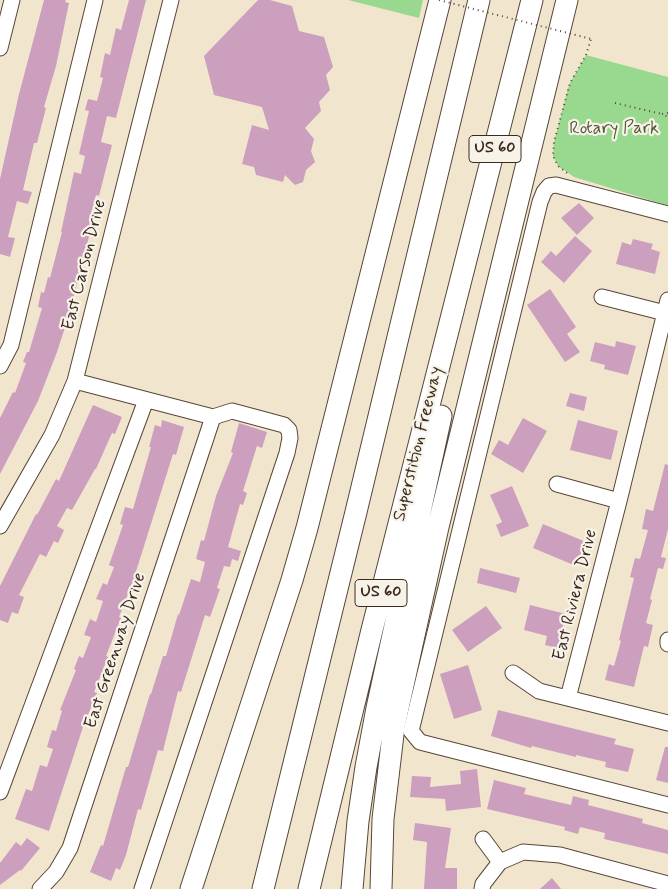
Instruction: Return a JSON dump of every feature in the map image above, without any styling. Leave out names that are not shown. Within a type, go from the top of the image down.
[{"type":"highway","points":[[191,889],[292,580],[307,528],[439,0]]},
{"type":"highway","name":"US 60","points":[[263,889],[479,0]]},
{"type":"highway","name":"Superstition Freeway","points":[[308,889],[532,0]]},
{"type":"highway","points":[[381,886],[386,792],[394,726],[452,470],[567,0]]},
{"type":"highway","points":[[352,889],[358,821],[366,767],[377,708],[446,395],[457,298]]},
{"type":"highway","points":[[248,889],[291,722],[356,512]]},
{"type":"street","points":[[0,48],[12,0]]},
{"type":"street","points":[[0,366],[11,345],[95,0]]},
{"type":"street","name":"East Carson Drive","points":[[0,526],[52,434],[75,381],[171,0]]},
{"type":"street","points":[[668,214],[556,185],[550,186],[544,192],[411,731],[420,742],[668,805]]},
{"type":"street","name":"East Riviera Drive","points":[[568,698],[619,501],[666,306],[602,297]]},
{"type":"street","points":[[75,381],[213,417],[232,412],[284,426],[289,430],[290,438],[287,453],[142,889]]},
{"type":"street","points":[[0,792],[146,400]]},
{"type":"street","name":"East Greenway Drive","points":[[40,889],[56,872],[70,848],[213,417]]},
{"type":"street","points":[[557,484],[619,501]]},
{"type":"street","points":[[513,673],[539,691],[668,723]]},
{"type":"street","points":[[483,839],[500,862]]},
{"type":"street","points":[[482,889],[500,862],[523,852],[560,855],[668,884]]},
{"type":"path","points":[[439,0],[592,39],[586,55],[570,83],[554,142],[553,156],[558,166],[574,177]]},
{"type":"path","points":[[615,103],[668,117]]},
{"type":"path","points":[[662,114],[668,113]]},
{"type":"green space","points":[[348,0],[423,0],[419,18]]},
{"type":"green space","name":"Rotary Park","points":[[586,55],[668,77],[668,207],[574,177],[558,166],[553,156],[554,142],[570,83]]},
{"type":"building","points":[[44,0],[66,0],[65,2],[69,3],[56,66],[44,107],[46,108],[37,143],[34,143],[23,190],[32,192],[28,204],[17,201],[8,237],[15,238],[10,257],[0,254],[0,179],[19,94]]},
{"type":"building","points":[[129,0],[146,0],[116,118],[107,116],[101,142],[112,145],[99,196],[96,195],[90,217],[94,217],[69,315],[38,401],[0,474],[0,418],[13,392],[15,393],[26,363],[23,362],[27,352],[29,352],[42,308],[38,307],[41,292],[44,293],[48,277],[50,278],[62,232],[74,172],[81,174],[85,156],[79,154],[89,111],[85,110],[88,99],[97,101],[103,78],[100,77],[105,53],[110,55],[116,28],[121,30]]},
{"type":"building","points":[[258,0],[270,0],[292,6],[299,31],[324,37],[333,67],[326,75],[330,90],[319,102],[321,111],[305,128],[314,139],[311,151],[315,162],[306,170],[303,182],[295,185],[285,175],[283,182],[256,175],[254,167],[242,164],[252,125],[269,130],[262,107],[214,95],[204,56]]},
{"type":"building","points":[[579,203],[594,218],[577,235],[561,218]]},
{"type":"building","points":[[575,236],[592,251],[564,283],[541,262],[551,251],[556,256]]},
{"type":"building","points":[[633,239],[653,244],[651,249],[660,252],[655,274],[616,264],[622,242],[631,245]]},
{"type":"building","points":[[550,289],[576,327],[567,334],[580,352],[565,362],[527,305]]},
{"type":"building","points":[[616,341],[636,346],[628,375],[604,369],[605,365],[590,361],[595,342],[615,347]]},
{"type":"building","points":[[570,393],[587,397],[584,411],[566,406]]},
{"type":"building","points":[[93,405],[122,417],[115,434],[112,433],[96,469],[72,510],[67,508],[57,526],[64,530],[58,543],[54,541],[46,557],[40,554],[19,595],[24,597],[18,614],[12,612],[8,623],[0,620],[0,586],[36,514],[56,479],[59,481]]},
{"type":"building","points":[[523,418],[547,431],[523,473],[491,454],[499,440],[508,445]]},
{"type":"building","points":[[162,420],[184,427],[176,455],[173,454],[133,581],[119,617],[121,618],[94,692],[97,693],[83,727],[49,831],[15,819],[26,789],[32,791],[40,765],[47,767],[53,749],[47,747],[52,730],[56,731],[62,711],[60,710],[76,670],[74,669],[79,656],[83,658],[91,637],[84,635],[90,619],[96,622],[103,601],[96,599],[103,583],[107,585],[114,567],[109,565],[123,525],[120,524],[125,507],[133,509],[151,447],[149,447],[155,425],[161,427]]},
{"type":"building","points":[[578,420],[618,431],[611,460],[570,450]]},
{"type":"building","points":[[239,423],[267,432],[262,448],[257,446],[243,491],[247,493],[243,505],[240,504],[228,547],[241,551],[238,561],[232,559],[230,567],[224,566],[217,588],[220,589],[210,617],[205,615],[181,692],[178,691],[163,751],[158,750],[141,810],[138,809],[126,855],[120,870],[116,868],[111,881],[90,872],[101,845],[103,846],[150,694],[163,656],[166,656],[178,614],[191,579],[200,582],[205,562],[196,559],[201,540],[204,541],[216,496],[233,453],[231,452]]},
{"type":"building","points":[[665,464],[668,465],[668,529],[661,557],[666,558],[663,569],[658,568],[650,599],[652,600],[646,623],[653,625],[648,647],[644,646],[634,687],[605,680],[609,664],[614,666],[634,578],[630,577],[635,558],[640,559],[648,530],[642,529],[646,509],[653,511]]},
{"type":"building","points":[[512,486],[529,526],[501,537],[496,525],[502,522],[490,495]]},
{"type":"building","points":[[543,524],[586,542],[576,566],[533,548]]},
{"type":"building","points":[[480,568],[520,578],[516,593],[477,583]]},
{"type":"building","points":[[530,605],[566,614],[558,648],[545,645],[547,636],[524,630]]},
{"type":"building","points":[[486,606],[502,628],[468,652],[452,630]]},
{"type":"building","points":[[468,665],[482,710],[454,719],[440,674]]},
{"type":"building","points":[[498,710],[616,739],[614,744],[634,749],[628,772],[605,767],[606,762],[532,746],[531,748],[491,736]]},
{"type":"building","points":[[665,747],[668,747],[668,783],[656,780]]},
{"type":"building","points":[[477,769],[481,807],[446,811],[445,799],[410,797],[412,776],[431,777],[430,787],[461,784],[460,771]]},
{"type":"building","points":[[494,780],[526,788],[524,794],[571,805],[573,796],[589,800],[588,805],[643,819],[642,823],[668,830],[668,854],[604,839],[605,833],[580,827],[578,834],[564,830],[565,827],[487,809]]},
{"type":"building","points":[[415,823],[451,828],[445,868],[457,868],[457,889],[424,889],[427,842],[413,840]]},
{"type":"building","points":[[27,838],[40,848],[21,871],[0,885],[0,863],[16,842],[21,846]]},
{"type":"building","points":[[552,878],[561,889],[540,889]]}]
